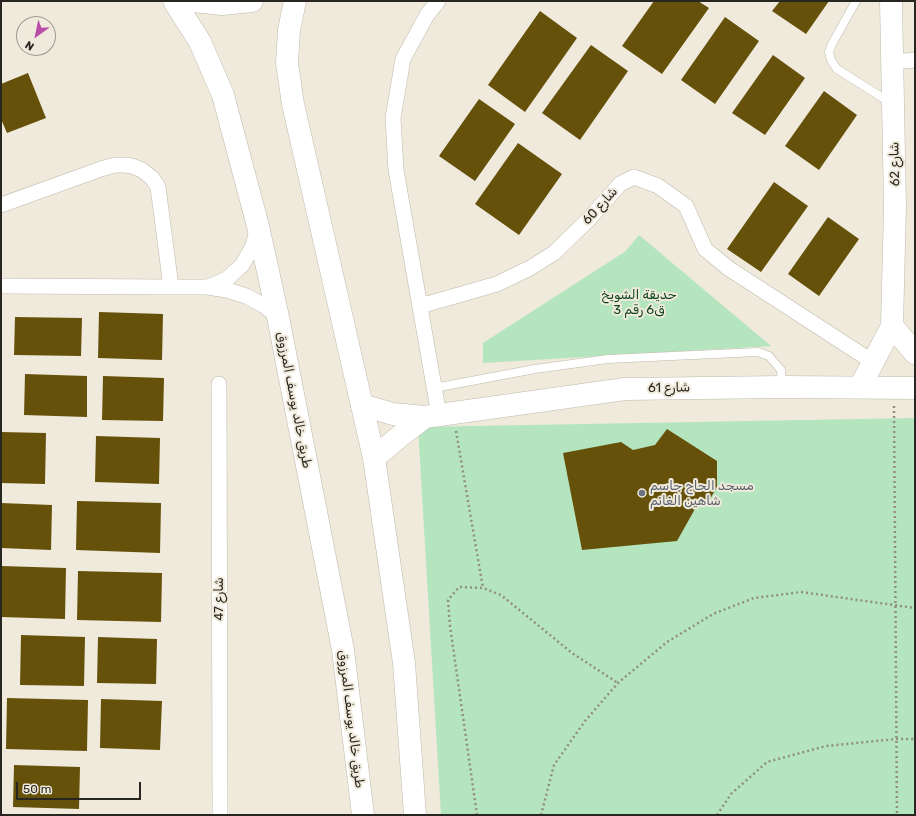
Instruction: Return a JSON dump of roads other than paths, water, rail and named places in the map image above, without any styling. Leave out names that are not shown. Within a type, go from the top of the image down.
[{"type":"main road","name":"طريق خالد يوسف المرزوق","points":[[174,1],[200,42],[223,95],[258,226],[278,317],[343,650],[363,815]]},
{"type":"main road","points":[[194,1],[222,4],[252,1]]},
{"type":"main road","points":[[295,1],[289,30],[287,63],[293,104],[374,458],[404,663],[415,815]]},
{"type":"main road","name":"شارع 62","points":[[860,387],[892,326],[895,206],[891,1]]},
{"type":"main road","points":[[892,326],[915,352]]},
{"type":"main road","name":"شارع 61","points":[[362,405],[393,414],[439,415],[626,389],[655,387],[915,388]]},
{"type":"main road","name":"شارع 61","points":[[374,458],[398,437],[439,415]]},
{"type":"street","points":[[438,1],[428,15],[403,59],[393,118],[396,170],[439,415]]},
{"type":"street","points":[[893,62],[915,60]]},
{"type":"street","points":[[1,205],[115,165],[132,166],[142,170],[152,178],[158,187],[171,287]]},
{"type":"street","name":"شارع 60","points":[[420,306],[497,284],[530,268],[554,253],[590,218],[620,184],[634,177],[658,186],[686,206],[705,249],[728,268],[874,362]]},
{"type":"street","points":[[207,288],[227,279],[242,265],[253,246],[258,226]]},
{"type":"street","points":[[1,286],[171,287],[227,290],[246,296],[263,305],[278,317]]},
{"type":"street","name":"شارع 47","points":[[219,384],[220,815]]},
{"type":"lane","points":[[856,1],[832,44],[829,52],[831,60],[837,69],[894,105]]},
{"type":"lane","points":[[434,388],[535,369],[608,359],[758,352],[769,356],[781,370],[782,387]]},
{"type":"place","name":"مسجد الحاج جاسم شاهين الغانم","points":[[642,493]]},
{"type":"park label","name":"حديقة الشويخ ق6 رقم 3","points":[[639,302]]}]
